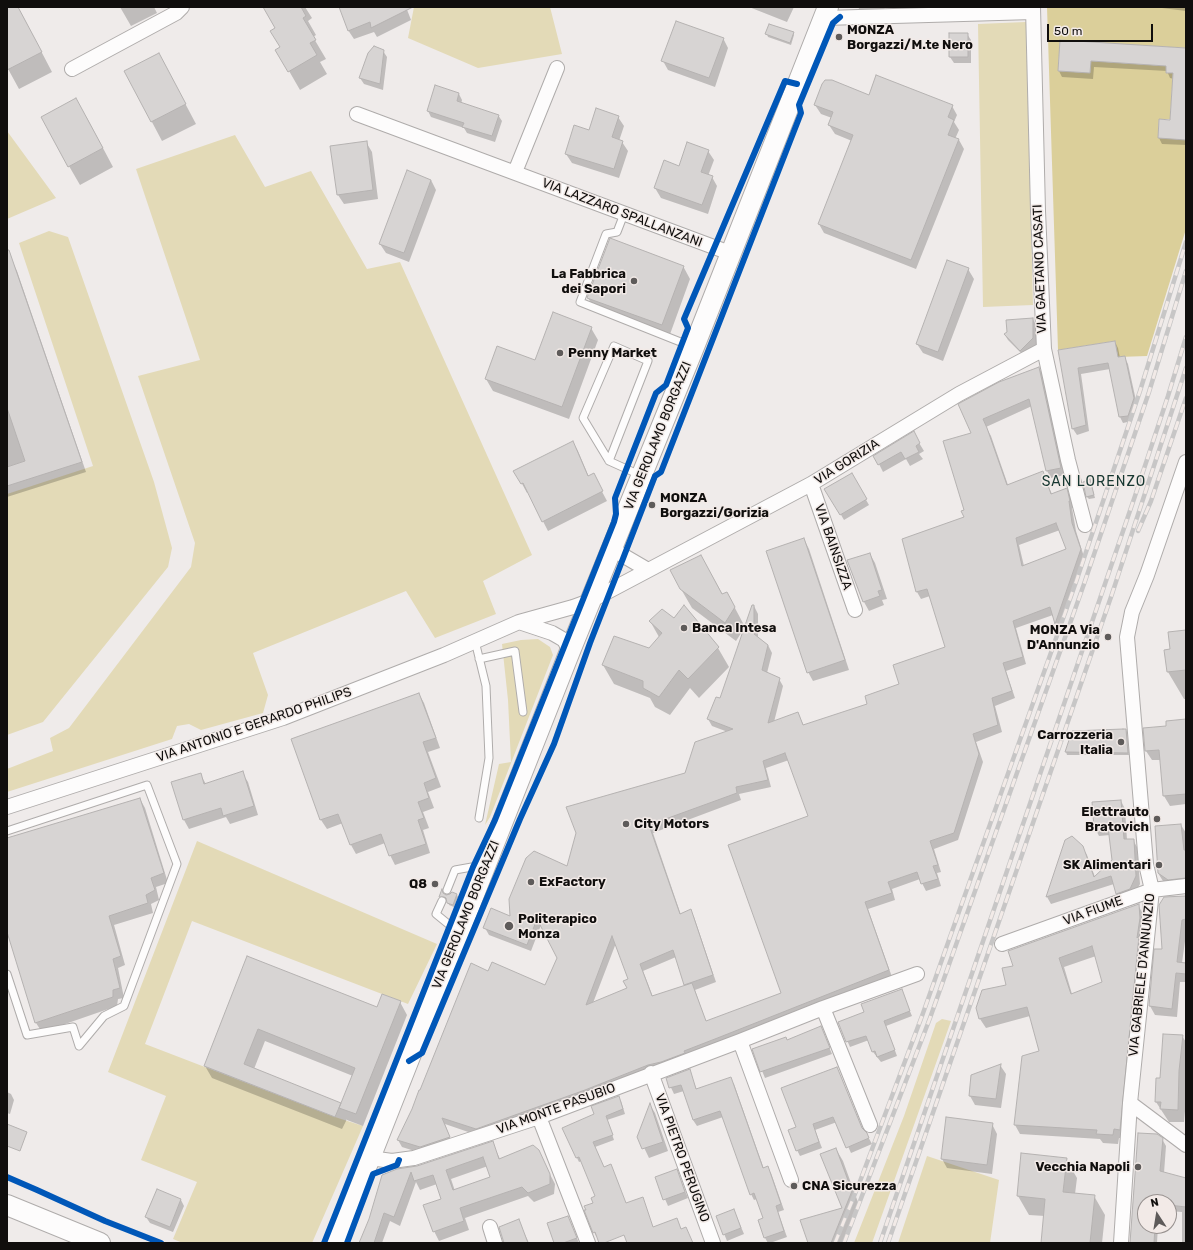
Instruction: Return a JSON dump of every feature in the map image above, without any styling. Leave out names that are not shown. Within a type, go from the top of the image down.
[{"type":"main road","name":"VIA GEROLAMO BORGAZZI","points":[[334,1243],[370,1158],[570,650],[592,600],[694,347],[826,12]]},
{"type":"main road","points":[[7,1205],[91,1241]]},
{"type":"street","points":[[72,69],[176,13],[182,7]]},
{"type":"street","points":[[826,12],[1034,9]]},
{"type":"street","name":"VIA GAETANO CASATI","points":[[1034,9],[1038,211],[1044,348],[1068,460],[1085,525]]},
{"type":"street","points":[[515,172],[557,68]]},
{"type":"street","name":"VIA LAZZARO SPALLANZANI","points":[[357,114],[730,253]]},
{"type":"street","name":"VIA GORIZIA","points":[[592,600],[811,484],[959,394],[1044,348]]},
{"type":"street","name":"VIA GABRIELE D'ANNUNZIO","points":[[1120,1243],[1130,1103],[1152,890],[1146,864],[1127,637],[1132,612],[1147,575],[1186,462]]},
{"type":"street","name":"VIA BAINSIZZA","points":[[811,484],[855,610]]},
{"type":"street","points":[[612,549],[648,570]]},
{"type":"street","name":"VIA ANTONIO E GERARDO PHILIPS","points":[[7,807],[282,718],[444,655],[519,622],[573,607],[592,600]]},
{"type":"street","points":[[519,622],[552,633],[564,640],[570,650]]},
{"type":"street","name":"VIA FIUME","points":[[1002,944],[1152,890],[1186,886]]},
{"type":"street","name":"VIA MONTE PASUBIO","points":[[370,1158],[392,1161],[414,1158],[539,1117],[823,1008],[917,974]]},
{"type":"street","points":[[823,1008],[870,1126]]},
{"type":"street","points":[[740,1041],[791,1180]]},
{"type":"street","name":"VIA PIETRO PERUGINO","points":[[651,1074],[713,1243]]},
{"type":"street","points":[[1130,1103],[1186,1145]]},
{"type":"street","points":[[539,1117],[588,1243]]},
{"type":"street","points":[[490,1227],[495,1243]]},
{"type":"lane","points":[[624,214],[617,232],[606,234],[580,302],[694,347]]},
{"type":"lane","points":[[609,461],[648,361],[614,346],[583,418],[609,461],[642,476]]},
{"type":"lane","points":[[475,641],[486,686],[489,758],[479,818]]},
{"type":"lane","points":[[480,658],[514,651],[523,712]]},
{"type":"lane","points":[[7,830],[147,785],[177,864],[124,1006],[104,1016],[80,1046],[73,1027],[27,1035],[7,974]]},
{"type":"lane","points":[[447,890],[455,870],[486,865]]},
{"type":"lane","points":[[442,901],[436,914],[459,933]]},
{"type":"shaded area","points":[[414,7],[550,7],[562,54],[478,68],[408,38]]},
{"type":"shaded area","points":[[1047,7],[1186,7],[1186,48],[1060,41],[1058,71],[1090,73],[1091,61],[1166,66],[1166,73],[1173,73],[1170,119],[1159,119],[1158,137],[1186,140],[1186,229],[1147,356],[1118,357],[1115,341],[1058,350]]},
{"type":"shaded area","points":[[1026,22],[1033,305],[983,307],[978,24]]},
{"type":"shaded area","points":[[7,131],[56,198],[7,219]]},
{"type":"shaded area","points":[[235,135],[265,187],[311,171],[367,269],[400,262],[532,555],[483,581],[496,614],[435,638],[406,591],[253,653],[268,695],[263,713],[201,730],[189,724],[177,726],[172,739],[7,792],[7,769],[53,751],[50,738],[69,728],[191,567],[195,543],[138,376],[200,360],[136,169]]},
{"type":"shaded area","points":[[49,231],[68,237],[154,482],[172,548],[168,567],[43,722],[7,735],[7,494],[93,466],[19,243]]},
{"type":"shaded area","points":[[538,639],[550,647],[553,655],[490,817],[485,825],[499,764],[511,762],[508,700],[502,644],[521,640]]},
{"type":"shaded area","points":[[197,841],[437,944],[408,1004],[192,921],[145,1044],[335,1117],[363,1126],[312,1243],[183,1243],[173,1239],[197,1182],[141,1160],[166,1096],[108,1072]]},
{"type":"shaded area","points":[[942,1019],[951,1021],[872,1243],[854,1243],[904,1116],[936,1023]]},
{"type":"shaded area","points":[[927,1156],[999,1180],[990,1243],[898,1243]]},
{"type":"building","points":[[7,7],[18,7],[42,52],[7,70]]},
{"type":"building","points":[[263,7],[301,7],[306,16],[303,18],[316,40],[310,43],[317,55],[288,72],[275,50],[280,47],[270,31],[275,28]]},
{"type":"building","points":[[339,7],[413,7],[371,28],[370,22],[348,31]]},
{"type":"building","points":[[676,21],[724,38],[709,78],[661,61]]},
{"type":"building","points":[[769,24],[794,32],[790,43],[765,34]]},
{"type":"building","points":[[949,33],[968,33],[968,57],[949,57]]},
{"type":"building","points":[[1060,40],[1186,48],[1186,140],[1158,138],[1159,119],[1170,120],[1173,73],[1166,73],[1166,66],[1091,61],[1090,73],[1058,71]]},
{"type":"building","points":[[374,46],[384,50],[380,84],[359,78],[368,53]]},
{"type":"building","points":[[159,53],[186,104],[151,122],[124,71]]},
{"type":"building","points":[[876,75],[953,105],[948,117],[954,120],[948,135],[959,139],[911,260],[818,224],[853,135],[828,125],[833,112],[814,105],[822,84],[825,80],[832,80],[869,95]]},
{"type":"building","points":[[435,85],[459,93],[457,101],[499,115],[492,136],[462,127],[464,123],[427,111]]},
{"type":"building","points":[[76,98],[103,148],[68,167],[41,117]]},
{"type":"building","points":[[596,108],[619,116],[612,137],[623,141],[614,169],[565,154],[574,125],[589,130]]},
{"type":"building","points":[[367,141],[373,190],[337,195],[330,146]]},
{"type":"building","points":[[687,142],[709,150],[701,172],[713,176],[702,205],[654,188],[664,160],[679,166]]},
{"type":"building","points":[[407,170],[431,180],[404,253],[379,244]]},
{"type":"building","name":"La Fabbrica dei Sapori","points":[[610,238],[684,266],[662,325],[587,298]]},
{"type":"building","points":[[7,250],[9,250],[82,462],[7,486],[7,467],[25,461],[7,408]]},
{"type":"building","points":[[947,260],[969,268],[938,352],[916,344]]},
{"type":"building","name":"Penny Market","points":[[553,312],[592,327],[562,407],[485,379],[497,346],[535,360]]},
{"type":"building","points":[[1033,318],[1033,338],[1020,351],[1004,334],[1007,332],[1006,320]]},
{"type":"building","points":[[1115,341],[1118,357],[1125,356],[1134,398],[1128,416],[1119,417],[1108,363],[1078,368],[1086,425],[1072,429],[1058,350]]},
{"type":"building","points":[[1039,367],[1061,468],[1046,471],[1029,399],[983,419],[1007,485],[1043,471],[1051,494],[1067,488],[1072,523],[1081,549],[1055,624],[1050,607],[1013,621],[1023,657],[1003,663],[1012,691],[992,698],[998,725],[973,734],[979,754],[954,833],[930,841],[938,865],[933,866],[938,879],[921,884],[917,872],[888,882],[892,893],[865,902],[889,970],[684,1051],[685,1053],[648,1065],[585,1090],[476,1129],[442,1118],[450,1137],[420,1147],[397,1140],[420,1090],[471,963],[488,971],[492,962],[545,985],[557,958],[537,919],[527,945],[483,928],[491,908],[510,916],[509,899],[526,858],[534,851],[567,866],[576,833],[566,807],[685,773],[695,742],[733,729],[707,719],[716,697],[720,698],[752,605],[754,605],[754,634],[768,645],[762,670],[780,678],[768,723],[798,712],[803,725],[867,704],[865,696],[899,684],[893,665],[945,647],[927,589],[916,592],[902,539],[964,517],[961,511],[964,510],[943,441],[971,433],[958,404],[999,382]],"holes":[[[1056,523],[1066,549],[1022,566],[1016,538]],[[785,753],[808,816],[728,845],[781,993],[706,1021],[692,983],[652,996],[640,964],[673,950],[684,985],[713,975],[691,909],[680,914],[649,825],[737,793],[736,787],[768,780],[763,761]],[[612,936],[628,979],[623,981],[627,988],[586,1005]]]},
{"type":"building","points":[[914,431],[920,443],[916,446],[919,452],[905,459],[901,452],[878,465],[873,456]]},
{"type":"building","points":[[573,441],[588,476],[594,473],[603,491],[542,522],[523,483],[521,484],[513,471]]},
{"type":"building","points":[[852,473],[867,499],[840,515],[824,489]]},
{"type":"building","points":[[1090,479],[1094,495],[1086,497],[1083,482]]},
{"type":"building","points":[[804,538],[845,660],[807,673],[766,551]]},
{"type":"building","points":[[870,553],[882,590],[878,591],[880,596],[863,602],[847,560]]},
{"type":"building","points":[[701,555],[722,594],[727,592],[735,607],[725,623],[680,589],[670,570]]},
{"type":"building","name":"Banca Intesa","points":[[684,605],[719,647],[688,679],[679,670],[659,697],[643,688],[643,681],[602,665],[614,636],[649,648],[662,633],[649,621],[662,609],[674,618]]},
{"type":"building","points":[[1186,630],[1186,670],[1167,672],[1164,650],[1170,649],[1168,632]]},
{"type":"building","points":[[419,693],[436,738],[423,742],[436,778],[424,783],[429,798],[418,802],[424,818],[418,820],[426,844],[389,856],[381,834],[350,845],[338,814],[320,820],[291,739]]},
{"type":"building","points":[[1186,719],[1186,794],[1163,796],[1159,750],[1145,751],[1143,728],[1166,726],[1166,721]]},
{"type":"building","points":[[1126,729],[1128,753],[1065,752],[1072,731]]},
{"type":"building","points":[[243,771],[254,806],[223,816],[221,808],[183,820],[171,782],[201,773],[204,784]]},
{"type":"building","points":[[140,798],[164,873],[151,878],[155,890],[146,895],[148,903],[109,916],[121,956],[113,959],[120,988],[113,990],[113,997],[35,1023],[7,932],[7,838]]},
{"type":"building","points":[[1121,800],[1124,839],[1134,839],[1136,876],[1130,889],[1116,894],[1111,876],[1046,897],[1065,840],[1072,836],[1083,846],[1094,877],[1112,860],[1108,827],[1094,828],[1092,802]]},
{"type":"building","points":[[1181,824],[1184,850],[1186,850],[1186,878],[1168,880],[1158,873],[1155,826]]},
{"type":"building","points":[[442,889],[443,893],[446,895],[452,892],[457,894],[453,905],[447,903],[446,898],[439,897]]},
{"type":"building","points":[[1186,896],[1186,919],[1182,920],[1177,962],[1186,963],[1186,974],[1176,973],[1172,1009],[1149,1006],[1154,949],[1162,949],[1159,905],[1164,897]]},
{"type":"building","points":[[1139,904],[1140,918],[1137,938],[1139,936],[1120,1130],[1114,1129],[1113,1135],[1096,1134],[1097,1130],[1014,1125],[1022,1056],[1039,1051],[1027,1007],[979,1019],[976,1008],[982,990],[1006,985],[1002,968],[1013,966],[1008,951]],"holes":[[[1092,946],[1102,982],[1071,994],[1059,958]]]},
{"type":"building","points":[[247,956],[377,1007],[382,994],[401,1001],[356,1114],[339,1108],[341,1103],[335,1117],[204,1066]],"holes":[[[258,1029],[355,1068],[341,1103],[244,1064]]]},
{"type":"building","points":[[902,989],[910,1011],[884,1021],[895,1050],[877,1057],[875,1051],[872,1052],[866,1036],[846,1042],[838,1022],[864,1012],[861,1004]]},
{"type":"building","points":[[821,1026],[830,1048],[760,1072],[752,1049],[786,1037],[787,1040]]},
{"type":"building","points":[[1163,1034],[1183,1035],[1179,1071],[1178,1110],[1160,1109],[1161,1102],[1155,1102],[1156,1078],[1160,1078]]},
{"type":"building","points":[[1001,1064],[996,1099],[969,1096],[971,1075]]},
{"type":"building","points":[[837,1067],[862,1128],[867,1133],[869,1138],[846,1148],[833,1117],[813,1124],[819,1142],[796,1151],[788,1130],[796,1127],[781,1088]]},
{"type":"building","points":[[690,1069],[696,1089],[731,1077],[763,1168],[768,1166],[781,1204],[776,1206],[784,1231],[764,1238],[758,1220],[763,1218],[754,1193],[750,1195],[720,1111],[693,1120],[681,1085],[669,1088],[666,1078]]},
{"type":"building","points":[[619,1096],[623,1109],[606,1116],[613,1135],[593,1142],[604,1167],[611,1164],[626,1203],[643,1197],[653,1227],[677,1218],[681,1229],[686,1227],[693,1243],[627,1243],[624,1235],[604,1243],[599,1243],[595,1232],[593,1233],[584,1210],[586,1210],[584,1206],[593,1203],[591,1198],[595,1196],[579,1157],[576,1158],[562,1128],[594,1114],[591,1106]]},
{"type":"building","points":[[650,1103],[663,1142],[642,1149],[637,1137]]},
{"type":"building","points":[[946,1117],[993,1123],[987,1165],[941,1159]]},
{"type":"building","points":[[7,1124],[27,1132],[20,1151],[7,1146]]},
{"type":"building","points":[[1138,1133],[1157,1134],[1163,1138],[1160,1171],[1186,1178],[1186,1207],[1177,1206],[1177,1194],[1137,1194],[1137,1234],[1155,1234],[1154,1243],[1130,1243]]},
{"type":"building","points":[[493,1141],[499,1159],[533,1145],[539,1150],[550,1174],[550,1184],[528,1193],[522,1187],[460,1208],[464,1221],[433,1232],[423,1205],[441,1199],[433,1175],[414,1181],[411,1172],[394,1217],[384,1213],[374,1243],[359,1243],[369,1219],[382,1175],[397,1169],[417,1166]],"holes":[[[483,1157],[490,1177],[453,1190],[446,1170]]]},
{"type":"building","points":[[836,1148],[852,1191],[831,1243],[808,1243],[800,1220],[842,1208],[820,1154]]},
{"type":"building","points":[[1021,1153],[1067,1158],[1063,1192],[1095,1195],[1090,1243],[1041,1243],[1045,1199],[1017,1196]]},
{"type":"building","points":[[677,1169],[685,1192],[663,1200],[655,1177]]},
{"type":"building","points":[[157,1189],[181,1199],[170,1227],[145,1217]]},
{"type":"building","points":[[734,1209],[741,1228],[723,1235],[716,1216]]},
{"type":"building","points":[[568,1216],[577,1238],[563,1243],[554,1243],[547,1223]]},
{"type":"building","points":[[519,1219],[528,1243],[504,1243],[499,1227]]},
{"type":"railway","points":[[835,1243],[859,1184],[922,1016],[1076,582],[1140,391],[1186,242]]},
{"type":"railway","points":[[844,1243],[930,1018],[1084,584],[1149,392],[1186,271]]},
{"type":"railway","points":[[880,1243],[1135,496],[1186,337]]},
{"type":"railway","points":[[888,1243],[1112,594],[1186,368]]},
{"type":"railway","points":[[1138,531],[1151,501],[1186,398]]},
{"type":"cycle path","points":[[409,1061],[422,1053],[520,819],[554,744],[590,643],[655,476],[661,472],[801,113],[799,105],[833,23],[840,17]]},
{"type":"cycle path","points":[[324,1243],[473,867],[495,820],[614,522],[616,514],[615,498],[656,393],[666,385],[688,328],[684,319],[785,81],[797,84]]},
{"type":"cycle path","points":[[347,1243],[373,1174],[397,1165],[399,1160]]},
{"type":"cycle path","points":[[7,1177],[105,1221],[161,1243]]},
{"type":"place","name":"MONZA Borgazzi/M.te Nero","points":[[839,37]]},
{"type":"place","name":"La Fabbrica dei Sapori","points":[[634,281]]},
{"type":"place","name":"Penny Market","points":[[560,353]]},
{"type":"place","name":"MONZA Borgazzi/Gorizia","points":[[652,505]]},
{"type":"place","name":"Banca Intesa","points":[[684,628]]},
{"type":"place","name":"MONZA Via D'Annunzio","points":[[1108,637]]},
{"type":"place","name":"Carrozzeria Italia","points":[[1121,742]]},
{"type":"place","name":"Elettrauto Bratovich","points":[[1157,819]]},
{"type":"place","name":"City Motors","points":[[626,824]]},
{"type":"place","name":"SK Alimentari","points":[[1159,865]]},
{"type":"place","name":"ExFactory","points":[[531,882]]},
{"type":"place","name":"Q8","points":[[435,884]]},
{"type":"place","name":"Politerapico Monza","points":[[509,926]]},
{"type":"place","name":"Vecchia Napoli","points":[[1138,1167]]},
{"type":"place","name":"CNA Sicurezza","points":[[794,1186]]},
{"type":"district","name":"SAN LORENZO","points":[[1094,482]]}]
